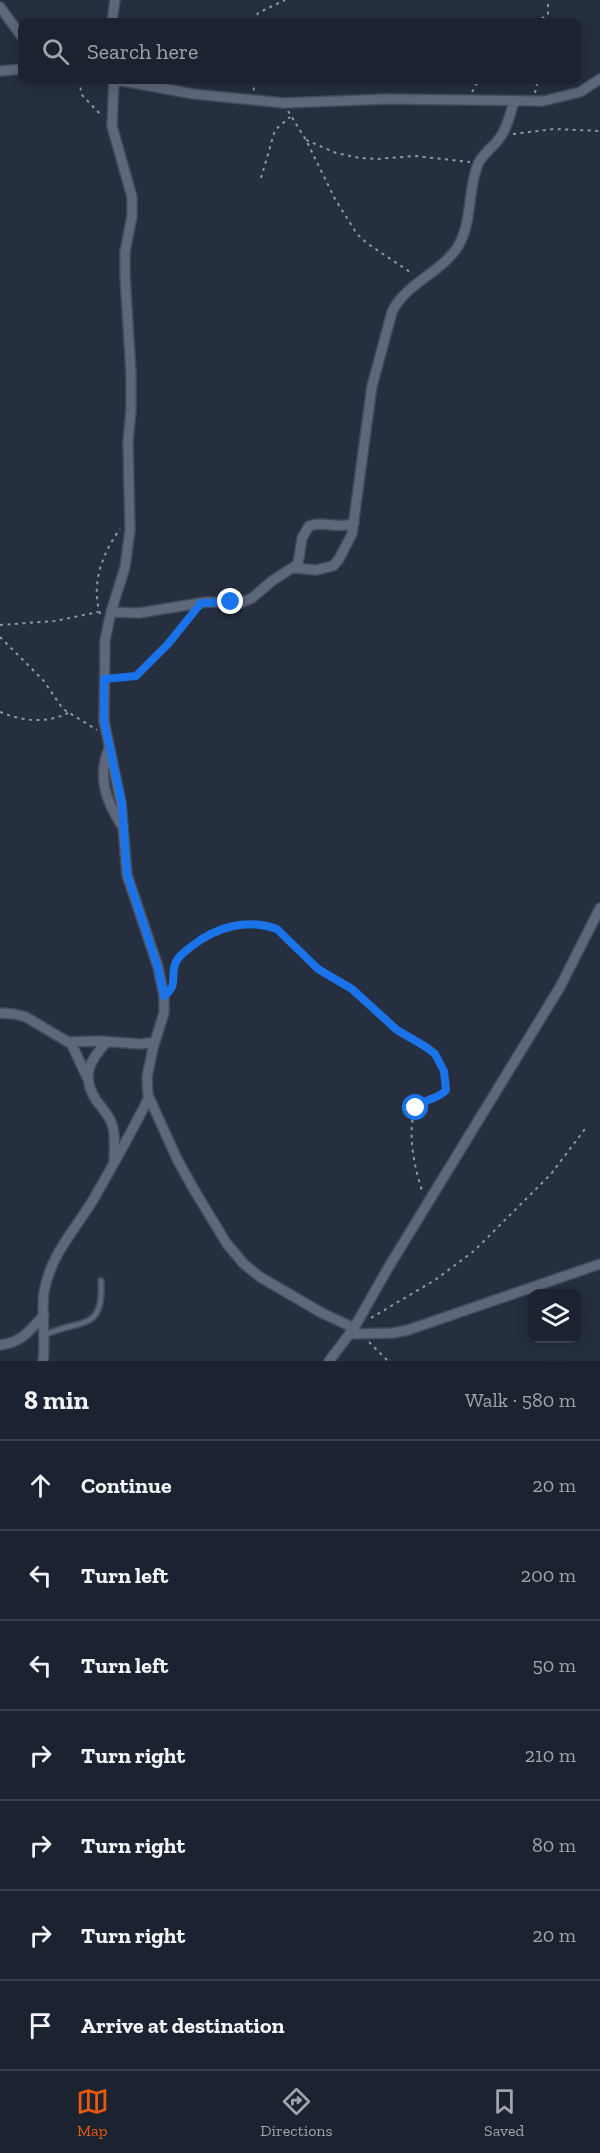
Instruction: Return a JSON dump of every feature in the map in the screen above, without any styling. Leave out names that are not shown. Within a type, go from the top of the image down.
[{"type":"street","points":[[113,18],[115,0]]},
{"type":"street","points":[[0,7],[18,32]]},
{"type":"street","points":[[0,71],[18,69]]},
{"type":"street","points":[[139,84],[204,95],[284,103],[387,99],[514,102],[543,101],[570,96],[587,89],[600,79]]},
{"type":"street","points":[[115,84],[112,126],[125,167],[132,203],[124,275],[131,375],[128,441],[129,543],[125,567],[111,612],[104,652],[104,721],[119,788],[127,874],[158,968],[164,996],[164,1013],[147,1077],[149,1097],[178,1161],[196,1193],[226,1244],[243,1264],[260,1277],[355,1330],[408,1330],[600,1264]]},
{"type":"street","points":[[294,568],[316,570],[337,563],[352,534],[370,396],[383,341],[396,304],[451,255],[461,240],[478,163],[500,138],[514,102]]},
{"type":"street","points":[[111,612],[153,612],[201,603],[246,602],[298,564],[302,538],[309,526],[324,524],[348,526],[354,523]]},
{"type":"street","points":[[109,748],[103,768],[105,791],[123,828]]},
{"type":"street","points":[[329,1361],[355,1330],[427,1204],[561,987],[600,908]]},
{"type":"street","points":[[0,1013],[26,1017],[71,1043],[141,1044],[155,1042]]},
{"type":"street","points":[[89,1082],[89,1064],[106,1042]]},
{"type":"street","points":[[71,1043],[96,1101],[113,1126],[114,1162]]},
{"type":"street","points":[[43,1361],[44,1292],[62,1244],[96,1195],[149,1097]]},
{"type":"street","points":[[0,1345],[20,1340],[44,1315]]},
{"type":"lane","points":[[45,1335],[92,1319],[99,1311],[102,1294],[101,1281]]},
{"type":"path","points":[[256,18],[258,13],[285,0]]},
{"type":"path","points":[[542,18],[548,15],[548,0]]},
{"type":"path","points":[[80,84],[81,94],[112,126]]},
{"type":"path","points":[[261,178],[275,130],[305,102]]},
{"type":"path","points":[[284,103],[306,141],[334,199],[357,234],[389,259],[423,280]]},
{"type":"path","points":[[500,138],[521,132],[554,129],[600,131]]},
{"type":"path","points":[[306,141],[336,153],[360,158],[415,156],[478,163]]},
{"type":"path","points":[[107,631],[99,611],[96,588],[99,572],[117,532],[129,518]]},
{"type":"path","points":[[104,679],[136,676],[168,644],[201,603]]},
{"type":"path","points":[[0,625],[55,621],[99,611]]},
{"type":"path","points":[[0,638],[43,680],[58,704],[68,713],[107,736]]},
{"type":"path","points":[[0,712],[18,718],[41,721],[58,718],[68,713]]},
{"type":"path","points":[[164,996],[173,987],[175,963],[190,947],[205,936],[231,926],[270,926],[277,929],[318,969],[352,989],[397,1030],[426,1047],[439,1060],[447,1087],[442,1095],[419,1104],[414,1111],[413,1118],[415,1170],[427,1204]]},
{"type":"path","points":[[388,1361],[355,1330],[443,1275],[474,1251],[551,1174],[585,1129]]},
{"type":"route","points":[[231,602],[201,603],[194,609],[176,635],[139,674],[104,679],[104,721],[122,803],[127,874],[158,968],[164,996],[173,987],[175,963],[190,947],[210,933],[231,926],[245,925],[270,926],[277,929],[318,969],[352,989],[380,1012],[397,1030],[435,1054],[444,1071],[445,1093],[424,1101],[416,1108]]}]
